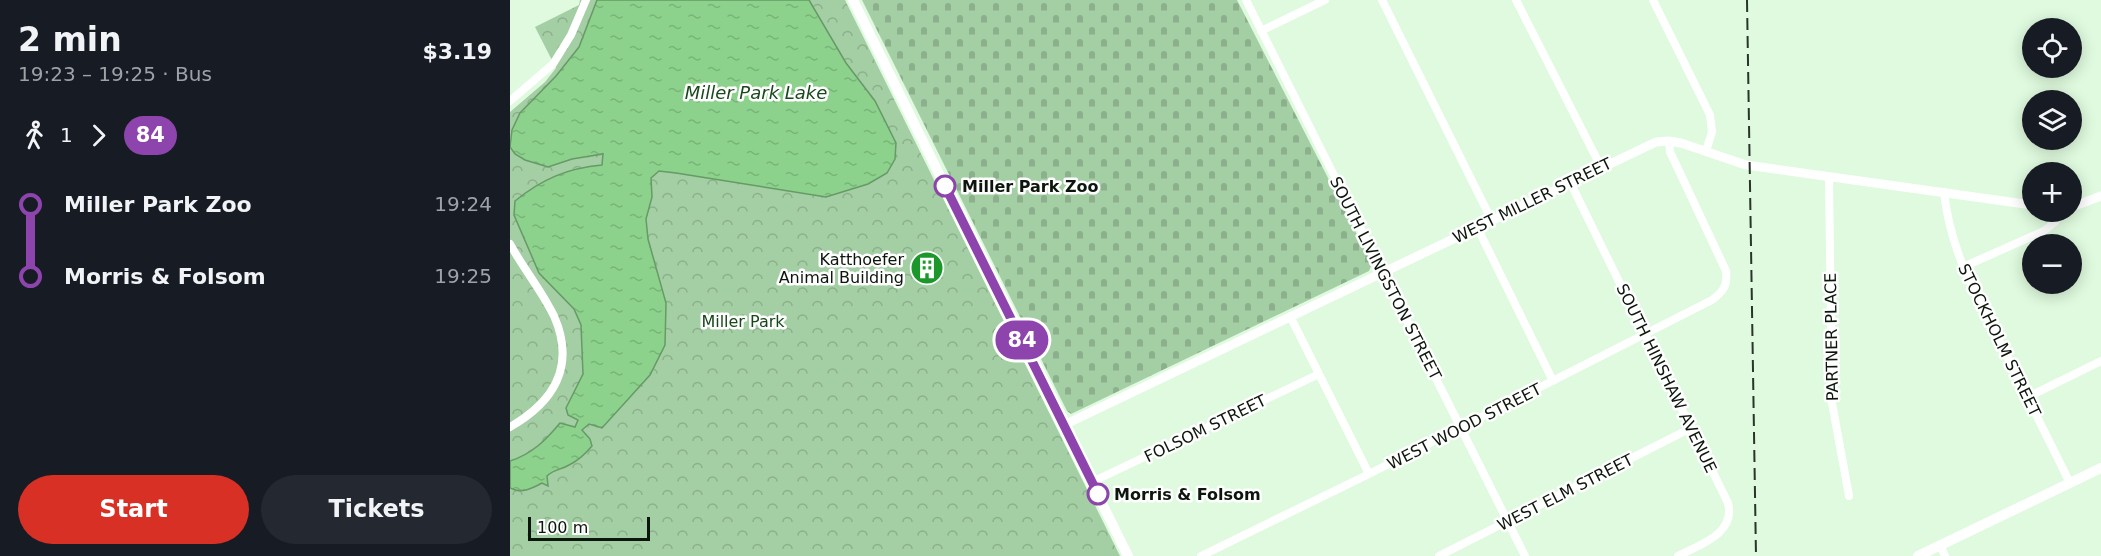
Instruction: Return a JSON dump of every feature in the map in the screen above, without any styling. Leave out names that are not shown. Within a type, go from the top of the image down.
[{"type":"main road","points":[[853,0],[1128,556]]},
{"type":"main road","points":[[1918,556],[2101,468]]},
{"type":"street","points":[[510,101],[553,64],[571,35],[586,0]]},
{"type":"street","name":"SOUTH LIVINGSTON STREET","points":[[1246,0],[1525,556]]},
{"type":"street","points":[[1261,31],[1325,0]]},
{"type":"street","points":[[1382,0],[1491,219]]},
{"type":"street","points":[[1516,0],[1601,167]]},
{"type":"street","points":[[1653,0],[1710,115],[1712,132],[1706,151]]},
{"type":"street","name":"WEST MILLER STREET","points":[[1064,425],[1650,144],[1669,141],[1746,165],[2022,204]]},
{"type":"street","name":"WEST WOOD STREET","points":[[1201,556],[1461,428],[1712,300],[1724,291],[1727,283],[1726,271],[1676,165],[1669,141]]},
{"type":"street","name":"PARTNER PLACE","points":[[1828,177],[1832,403],[1849,496]]},
{"type":"street","name":"SOUTH HINSHAW AVENUE","points":[[1570,182],[1728,503],[1729,515],[1720,533],[1678,556]]},
{"type":"street","name":"STOCKHOLM STREET","points":[[1944,192],[1945,204],[1963,267],[2070,483]]},
{"type":"street","points":[[2082,203],[2101,196]]},
{"type":"street","points":[[1963,267],[2044,231],[2055,222]]},
{"type":"street","points":[[1477,227],[1553,381]]},
{"type":"street","points":[[510,244],[554,316],[559,332],[563,363],[555,387],[547,398],[530,415],[510,427]]},
{"type":"street","points":[[1290,316],[1369,474]]},
{"type":"street","points":[[2028,397],[2101,361]]},
{"type":"street","name":"FOLSOM STREET","points":[[1092,482],[1318,374]]},
{"type":"street","name":"WEST ELM STREET","points":[[1439,556],[1691,428]]},
{"type":"street","points":[[1940,545],[1945,556]]},
{"type":"green space","name":"Miller Park","points":[[580,0],[845,0],[1120,556],[510,556],[510,112],[545,82],[556,68],[535,27],[579,5]]},
{"type":"green space","points":[[862,0],[1237,0],[1372,264],[1369,271],[1071,414],[1067,411]]},
{"type":"water","name":"Miller Park Lake","points":[[597,0],[809,0],[846,63],[875,101],[896,143],[895,159],[887,173],[868,184],[826,197],[659,171],[651,178],[652,197],[646,219],[648,239],[666,303],[665,345],[650,375],[602,428],[589,424],[582,430],[590,439],[592,446],[579,459],[547,476],[548,486],[542,483],[530,489],[518,491],[510,488],[510,461],[538,446],[560,423],[575,427],[578,420],[568,415],[566,408],[583,374],[581,325],[574,309],[539,273],[514,215],[515,201],[556,176],[602,165],[603,154],[572,159],[548,167],[525,160],[515,154],[510,147],[512,130],[520,113],[556,76],[579,47]]},
{"type":"railway","points":[[1747,0],[1756,556]]},
{"type":"bus line","name":"84","points":[[945,186],[1098,494]]},
{"type":"place","name":"Miller Park Zoo","points":[[945,186]]},
{"type":"place","name":"Katthoefer Animal Building","points":[[927,268]]},
{"type":"place","name":"Morris & Folsom","points":[[1098,494]]}]
